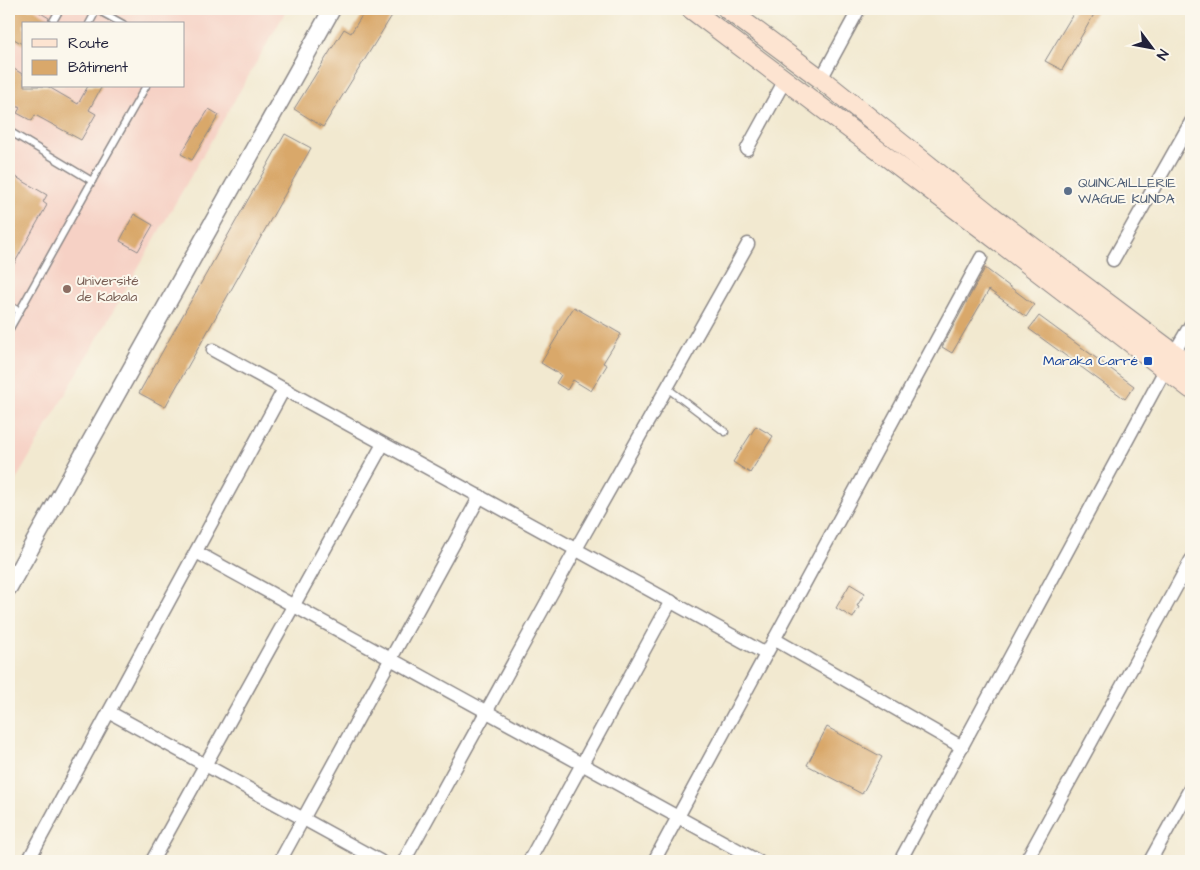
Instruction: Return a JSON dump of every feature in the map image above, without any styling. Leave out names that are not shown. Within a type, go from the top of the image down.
[{"type":"main road","points":[[691,9],[785,80],[1170,361],[1191,366]]},
{"type":"main road","points":[[728,9],[822,79],[1170,361],[1191,389]]},
{"type":"street","points":[[9,587],[332,9]]},
{"type":"street","points":[[822,79],[859,9]]},
{"type":"street","points":[[747,149],[785,80]]},
{"type":"street","points":[[1113,260],[1191,122]]},
{"type":"street","points":[[404,861],[576,549],[748,244]]},
{"type":"street","points":[[654,861],[981,258]]},
{"type":"street","points":[[900,861],[1191,324]]},
{"type":"street","points":[[213,350],[766,654]]},
{"type":"street","points":[[28,861],[284,389]]},
{"type":"street","points":[[152,861],[384,444]]},
{"type":"street","points":[[280,861],[480,496]]},
{"type":"street","points":[[196,552],[758,861]]},
{"type":"street","points":[[1026,861],[1191,560]]},
{"type":"street","points":[[529,861],[671,602]]},
{"type":"street","points":[[774,639],[962,747]]},
{"type":"street","points":[[109,712],[380,861]]},
{"type":"street","points":[[1150,861],[1191,787]]},
{"type":"lane","points":[[53,22],[60,9]]},
{"type":"lane","points":[[90,22],[97,9],[120,22]]},
{"type":"lane","points":[[9,330],[145,88]]},
{"type":"lane","points":[[9,132],[92,181]]},
{"type":"lane","points":[[9,305],[19,311]]},
{"type":"lane","points":[[667,388],[725,432]]},
{"type":"shaded area","name":"Université de Kabala","points":[[9,9],[287,9],[9,492]]},
{"type":"building","points":[[9,9],[34,9],[49,18],[48,22],[22,22],[22,44],[9,36]]},
{"type":"building","points":[[366,9],[396,9],[323,127],[294,109],[344,29],[351,33]]},
{"type":"building","points":[[1076,9],[1097,9],[1062,70],[1045,61]]},
{"type":"building","points":[[9,66],[22,74],[22,88],[50,88],[78,104],[87,88],[101,88],[89,110],[96,114],[81,140],[35,115],[32,121],[17,113],[20,108],[9,101]]},
{"type":"building","points":[[209,109],[219,115],[192,160],[181,154]]},
{"type":"building","points":[[285,134],[311,148],[165,407],[139,393]]},
{"type":"building","points":[[9,173],[47,195],[43,202],[47,205],[9,273]]},
{"type":"building","points":[[134,214],[153,225],[138,251],[120,241]]},
{"type":"building","points":[[985,268],[1034,305],[1026,317],[989,290],[952,353],[942,347]]},
{"type":"building","points":[[574,307],[621,334],[603,363],[607,365],[591,391],[573,380],[567,390],[556,383],[561,375],[541,363]]},
{"type":"building","points":[[1039,316],[1134,386],[1125,399],[1029,329]]},
{"type":"building","points":[[756,426],[773,436],[750,473],[733,462]]},
{"type":"building","points":[[850,584],[865,593],[857,606],[859,607],[853,618],[836,608]]},
{"type":"building","points":[[827,727],[882,757],[862,794],[807,765]]},
{"type":"place","name":"QUINCAILLERIE WAGUE KUNDA","points":[[1068,191]]},
{"type":"place","name":"Université de Kabala","points":[[67,289]]},
{"type":"place","name":"Maraka Carré","points":[[1148,361]]}]
